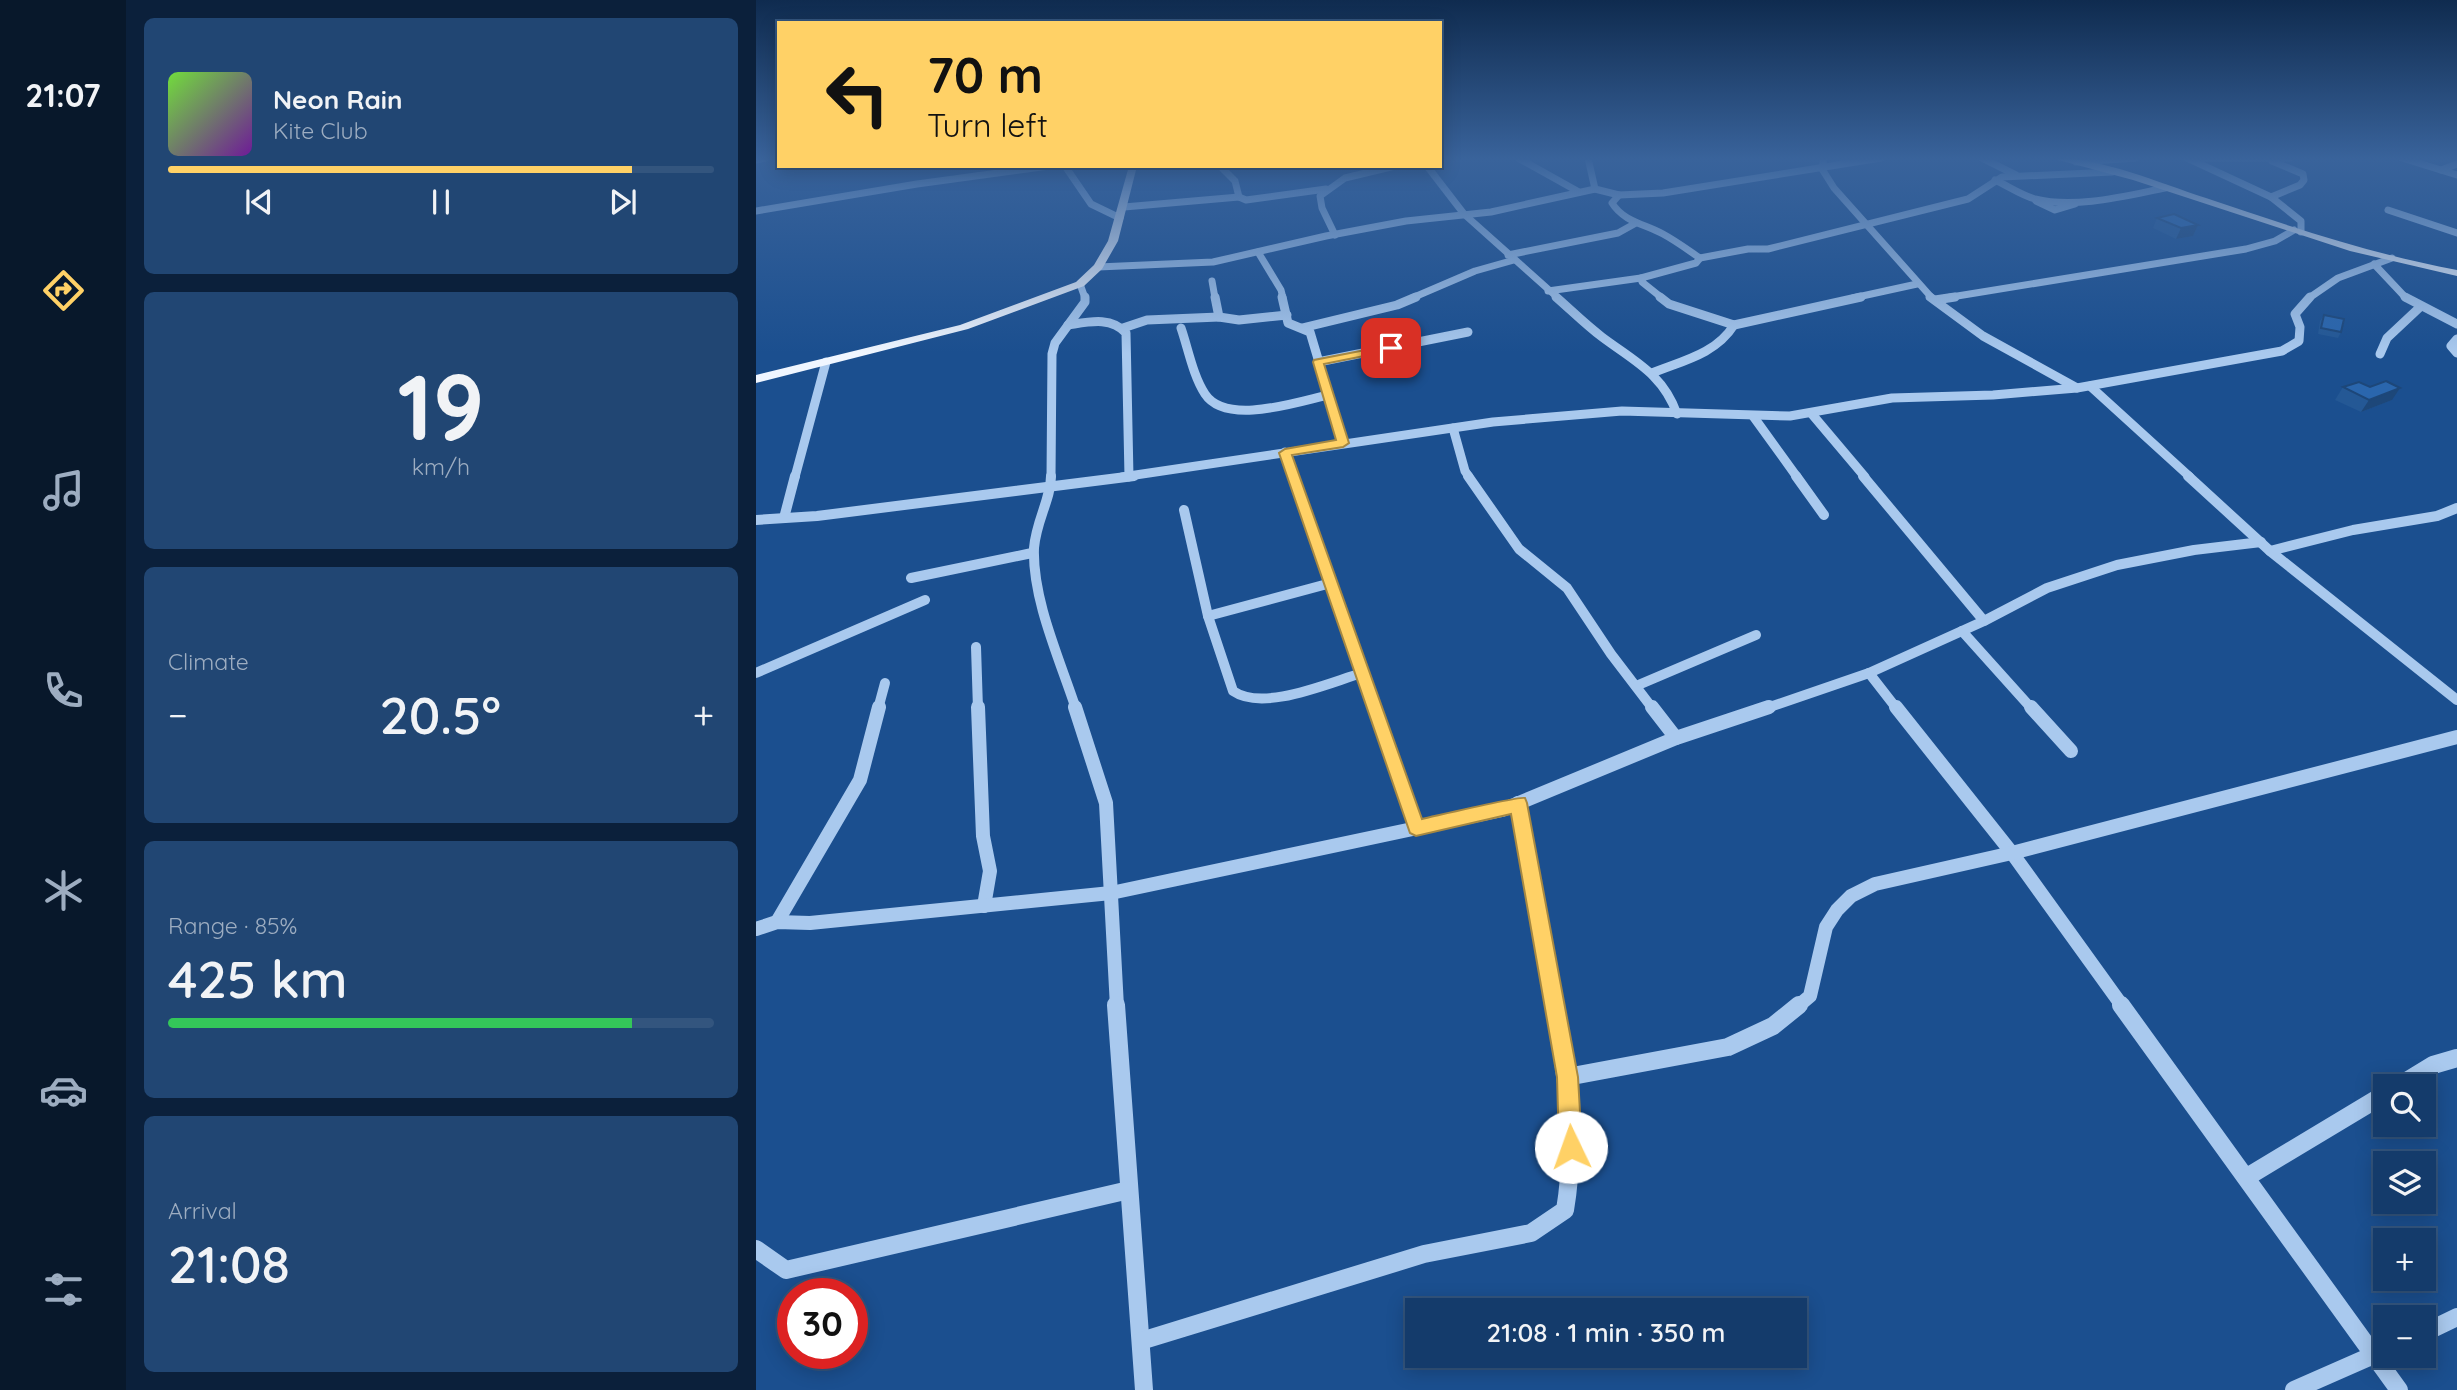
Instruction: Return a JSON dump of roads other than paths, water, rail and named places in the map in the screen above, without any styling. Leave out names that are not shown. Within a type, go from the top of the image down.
[{"type":"main road","points":[[756,379],[964,327],[1008,313],[1080,284],[1098,267],[1113,241],[1119,223]]},
{"type":"main road","points":[[2273,223],[2392,258],[2457,273]]},
{"type":"street","points":[[1329,223],[1335,235]]},
{"type":"street","points":[[1098,267],[1213,262],[1397,223]]},
{"type":"street","points":[[1473,223],[1599,335],[1652,373],[1670,394],[1677,414]]},
{"type":"street","points":[[1302,328],[1396,306],[1511,258],[1618,233],[1636,223],[1662,233],[1700,258]]},
{"type":"street","points":[[1864,223],[1917,284],[1935,300],[2018,356],[2077,388]]},
{"type":"street","points":[[1548,291],[1641,278],[1696,263],[1700,258],[1748,249],[1768,249],[1879,223]]},
{"type":"street","points":[[1935,300],[2261,248],[2298,231],[2300,223]]},
{"type":"street","points":[[2427,223],[2457,233]]},
{"type":"street","points":[[1258,253],[1281,290],[1289,323],[1310,332],[1343,443]]},
{"type":"street","points":[[756,520],[1051,488],[1453,428],[1622,411],[1790,416],[1892,398],[1993,395],[2090,386],[2282,351],[2299,341],[2300,327],[2295,314],[2307,297],[2334,279],[2392,258]]},
{"type":"street","points":[[2374,264],[2401,295],[2419,308],[2457,324]]},
{"type":"street","points":[[1641,278],[1668,304],[1734,325],[1917,284]]},
{"type":"street","points":[[1212,281],[1219,317]]},
{"type":"street","points":[[1080,284],[1085,293],[1085,302],[1055,344],[1052,354],[1051,488],[1043,502],[1032,552],[1036,583],[1106,803],[1144,1390]]},
{"type":"street","points":[[2381,354],[2387,338],[2419,308]]},
{"type":"street","points":[[1123,328],[1147,320],[1219,317],[1239,320],[1287,315]]},
{"type":"street","points":[[1068,326],[1109,322],[1123,328],[1126,333],[1129,477]]},
{"type":"street","points":[[1652,373],[1720,342],[1731,333],[1734,325]]},
{"type":"street","points":[[1181,328],[1203,392],[1209,400],[1225,410],[1248,409],[1328,396]]},
{"type":"street","points":[[1318,362],[1468,332]]},
{"type":"street","points":[[2457,338],[2451,346],[2457,353]]},
{"type":"street","points":[[784,518],[826,362]]},
{"type":"street","points":[[2090,386],[2266,547],[2457,700]]},
{"type":"street","points":[[1811,413],[1984,621]]},
{"type":"street","points":[[1754,416],[1824,515]]},
{"type":"street","points":[[1453,428],[1465,471],[1497,519],[1519,549],[1567,587],[1586,618],[1676,738]]},
{"type":"street","points":[[1285,453],[1416,828]]},
{"type":"street","points":[[756,929],[776,922],[810,923],[1111,893],[1502,810],[1676,738],[1869,673],[1984,621],[2047,588],[2117,565],[2194,550],[2266,547],[2437,516],[2457,508]]},
{"type":"street","points":[[1184,510],[1208,616],[1233,691],[1243,698],[1267,700],[1362,673]]},
{"type":"street","points":[[911,578],[1032,552]]},
{"type":"street","points":[[1208,616],[1331,583]]},
{"type":"street","points":[[756,673],[925,600]]},
{"type":"street","points":[[1962,631],[2071,751]]},
{"type":"street","points":[[1636,686],[1756,635]]},
{"type":"street","points":[[976,647],[982,836],[990,860],[992,880],[984,906]]},
{"type":"street","points":[[1869,673],[2011,853],[2247,1177],[2373,1343]]},
{"type":"street","points":[[776,922],[860,780],[886,683]]},
{"type":"street","points":[[1567,1077],[1728,1047],[1773,1026],[1810,996],[1826,927],[1837,909],[1851,896],[1875,884],[2011,853],[2457,737]]},
{"type":"street","points":[[1141,1341],[1424,1254],[1531,1233],[1564,1210],[1572,1170],[1567,1077],[1518,803]]},
{"type":"street","points":[[2418,1074],[2433,1065],[2457,1058]]},
{"type":"street","points":[[2247,1177],[2373,1101]]},
{"type":"street","points":[[756,1249],[786,1270],[1129,1190]]},
{"type":"street","points":[[2436,1328],[2457,1318]]},
{"type":"street","points":[[2294,1390],[2373,1355]]},
{"type":"street","points":[[2388,1368],[2399,1390]]}]
